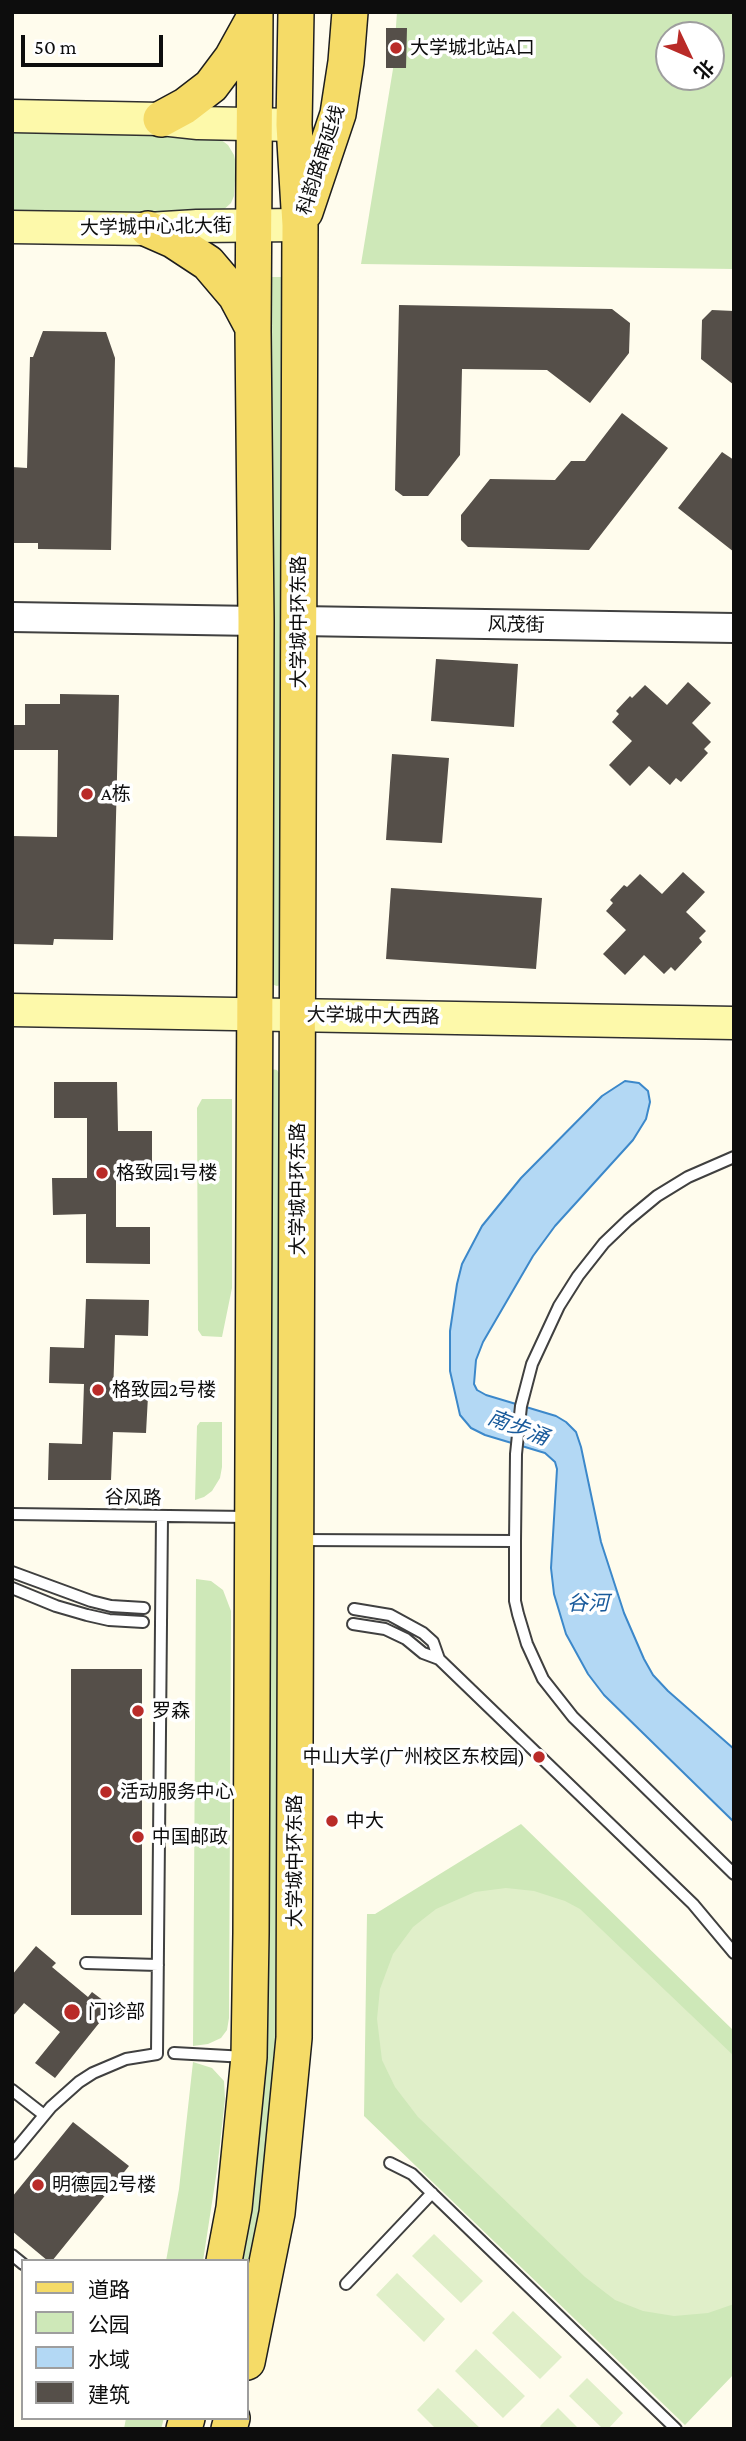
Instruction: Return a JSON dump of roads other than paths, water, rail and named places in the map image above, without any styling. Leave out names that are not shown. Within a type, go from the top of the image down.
[{"type":"main road","name":"大学城中环东路","points":[[248,2357],[277,2213],[293,2059],[300,225],[294,125],[296,12]]},
{"type":"main road","name":"科韵路南延线","points":[[300,225],[338,114],[346,62],[349,12]]},
{"type":"main road","points":[[161,119],[211,86],[232,58],[255,15]]},
{"type":"main road","points":[[224,2259],[234,2208],[249,2057],[255,1025],[255,15]]},
{"type":"main road","points":[[12,116],[294,125]]},
{"type":"main road","name":"大学城中心北大街","points":[[12,227],[148,229],[300,225]]},
{"type":"main road","points":[[148,229],[173,240],[208,263],[236,296],[252,324],[253,331]]},
{"type":"main road","name":"大学城中大西路","points":[[12,1010],[255,1025],[734,1044]]},
{"type":"main road","name":"大学城中大西路","points":[[297,1026],[734,1023]]},
{"type":"main road","name":"大学城中大西路","points":[[12,1032],[255,1025]]},
{"type":"street","points":[[12,617],[256,621]]},
{"type":"street","name":"风茂街","points":[[299,621],[734,628]]},
{"type":"lane","points":[[734,1157],[688,1177],[657,1196],[628,1220],[604,1243],[578,1276],[544,1335],[532,1364],[521,1406],[516,1454],[515,1541],[515,1601],[521,1629],[543,1679],[573,1717],[734,1874]]},
{"type":"lane","name":"谷风路","points":[[12,1514],[253,1517]]},
{"type":"lane","points":[[12,2154],[63,2094],[93,2073],[126,2059],[157,2054],[162,1516]]},
{"type":"lane","points":[[296,1540],[515,1541]]},
{"type":"lane","points":[[12,1572],[91,1601],[111,1606],[144,1608]]},
{"type":"lane","points":[[12,1588],[73,1612],[108,1620],[143,1622]]},
{"type":"lane","points":[[354,1609],[390,1615],[414,1627],[433,1642],[439,1659]]},
{"type":"lane","points":[[353,1624],[385,1629],[406,1639],[423,1653],[439,1659],[693,1904],[734,1952]]},
{"type":"lane","points":[[86,1963],[158,1965]]},
{"type":"lane","points":[[174,2053],[249,2057]]},
{"type":"lane","points":[[12,2090],[44,2116]]},
{"type":"lane","points":[[390,2163],[412,2174],[676,2429]]},
{"type":"lane","points":[[345,2284],[432,2193]]},
{"type":"water","name":"谷河","points":[[625,1081],[639,1083],[648,1091],[650,1102],[646,1119],[633,1140],[555,1226],[533,1256],[483,1342],[476,1360],[474,1384],[477,1390],[486,1395],[556,1416],[576,1432],[601,1542],[624,1613],[644,1659],[653,1675],[668,1691],[734,1749],[734,1822],[604,1695],[588,1674],[566,1634],[554,1594],[551,1568],[557,1469],[555,1462],[545,1453],[485,1435],[471,1428],[460,1415],[450,1371],[450,1331],[457,1284],[462,1264],[482,1226],[521,1178],[602,1096]]},
{"type":"place","name":"大学城北站A口","points":[[396,48]]},
{"type":"place","name":"A栋","points":[[87,794]]},
{"type":"place","name":"格致园1号楼","points":[[102,1173]]},
{"type":"place","name":"格致园2号楼","points":[[98,1390]]},
{"type":"place","name":"罗森","points":[[138,1711]]},
{"type":"place","name":"中山大学(广州校区东校园)","points":[[539,1757]]},
{"type":"place","name":"活动服务中心","points":[[106,1792]]},
{"type":"place","name":"中大","points":[[332,1821]]},
{"type":"place","name":"中国邮政","points":[[138,1837]]},
{"type":"place","name":"门诊部","points":[[72,2012]]},
{"type":"place","name":"明德园2号楼","points":[[38,2185]]},
{"type":"water label","name":"南步涌","points":[[518,1428]]}]
